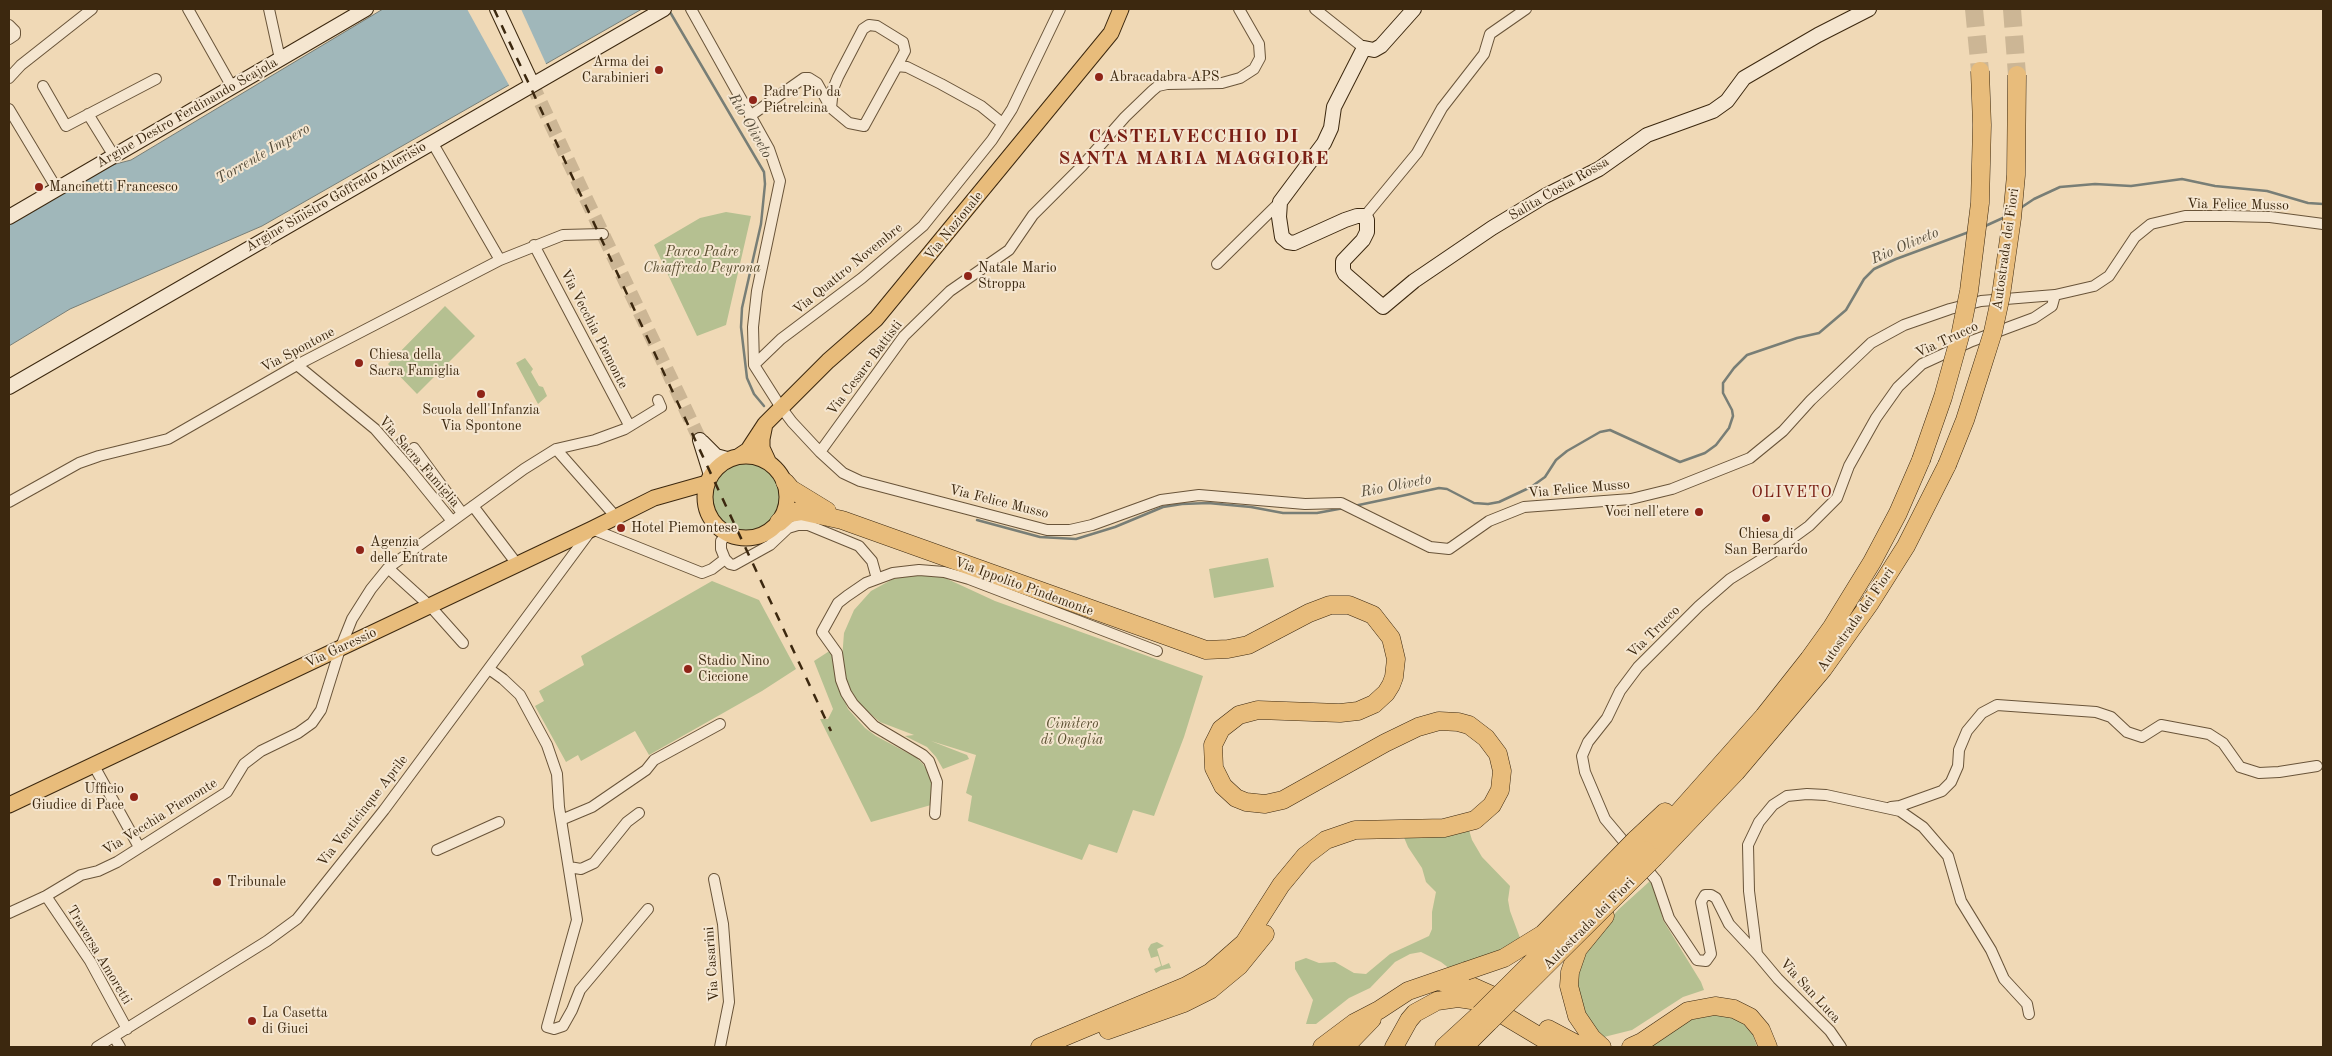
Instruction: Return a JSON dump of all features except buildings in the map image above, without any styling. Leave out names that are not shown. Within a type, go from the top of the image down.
[{"type":"highway","name":"Autostrada dei Fiori","points":[[1464,1047],[1485,1017],[1645,849],[1726,760],[1789,685],[1832,627],[1894,521],[1921,460],[1943,397],[1960,336],[1969,291],[1980,203],[1982,125],[1980,71]]},
{"type":"highway","name":"Autostrada dei Fiori","points":[[1444,1047],[1485,1017],[1626,888],[1645,849],[1736,772],[1823,669],[1870,603],[1906,546],[1947,464],[1965,420],[2001,295],[2016,175],[2017,75]]},
{"type":"highway","points":[[785,482],[796,493],[842,520]]},
{"type":"highway","points":[[779,522],[789,513],[801,511],[842,520],[1206,650],[1228,649],[1248,645],[1309,613],[1330,606],[1350,605],[1374,615],[1387,631],[1395,650],[1394,677],[1386,693],[1374,704],[1358,711],[1340,713],[1258,710],[1239,715],[1221,730],[1213,745],[1214,768],[1222,786],[1236,798],[1246,802],[1256,804],[1274,803],[1384,742],[1428,724],[1448,721],[1469,725],[1478,730],[1494,746],[1501,761],[1502,780],[1500,790],[1488,810],[1468,823],[1444,828],[1355,830],[1339,834],[1316,846],[1295,867],[1281,885],[1244,943],[1211,972],[1186,986],[1040,1047]]},
{"type":"highway","points":[[1322,1047],[1354,1023],[1379,1010],[1408,991],[1504,958],[1523,948],[1645,849]]},
{"type":"highway","points":[[1052,1047],[1165,1010],[1210,990],[1239,966],[1262,939],[1295,867]]},
{"type":"highway","points":[[1602,1047],[1592,1038],[1577,1016],[1569,986],[1570,972],[1578,950],[1626,888]]},
{"type":"highway","points":[[1436,982],[1464,984],[1486,992],[1564,1039],[1582,1047]]},
{"type":"highway","points":[[1394,1047],[1415,1013],[1436,1001],[1458,998],[1478,1001],[1557,1047]]},
{"type":"highway","points":[[1631,1047],[1642,1042],[1688,1011],[1715,1006],[1734,1009],[1750,1017],[1761,1030],[1768,1047]]},
{"type":"highway","points":[[1345,1047],[1379,1010]]},
{"type":"main road","name":"Argine Destro Ferdinando Scajola","points":[[9,217],[366,9]]},
{"type":"main road","points":[[497,9],[532,84]]},
{"type":"main road","name":"Argine Sinistro Goffredo Alterisio","points":[[9,387],[664,9]]},
{"type":"main road","name":"Via Nazionale","points":[[733,458],[748,450],[765,424],[780,406],[876,319],[1112,33],[1121,9]]},
{"type":"main road","points":[[1365,216],[1357,216],[1297,242],[1284,240],[1280,233],[1280,202],[1324,144],[1330,128],[1334,107],[1364,48],[1370,50],[1377,48],[1414,9]]},
{"type":"main road","name":"Salita Costa Rossa","points":[[1365,216],[1367,232],[1343,261],[1343,270],[1352,281],[1383,307],[1414,281],[1492,228],[1544,196],[1599,169],[1647,136],[1713,111],[1728,101],[1744,78],[1818,34],[1870,9]]},
{"type":"main road","points":[[765,424],[762,448],[768,462]]},
{"type":"main road","points":[[674,491],[688,494],[706,507],[714,523],[728,534],[737,538],[756,537],[764,534],[779,522],[785,510],[787,496],[785,482],[781,474],[768,462],[754,456],[733,458],[716,456],[700,440],[709,479],[706,507]]},
{"type":"main road","points":[[709,479],[718,466],[733,458]]},
{"type":"main road","name":"Via Garessio","points":[[9,805],[654,498],[709,479]]},
{"type":"street","points":[[9,78],[21,65],[92,9]]},
{"type":"street","points":[[188,9],[232,88]]},
{"type":"street","points":[[269,9],[280,59]]},
{"type":"street","points":[[691,9],[769,149],[780,181],[757,291],[753,327],[754,365]]},
{"type":"street","name":"Via Quattro Novembre","points":[[754,365],[781,339],[862,278],[923,226],[976,162],[1012,109],[1060,9]]},
{"type":"street","name":"Via Cesare Battisti","points":[[820,452],[904,336],[950,291],[1009,250],[1039,208],[1082,166],[1140,101],[1155,88],[1167,84],[1221,83],[1240,78],[1254,69],[1260,58],[1260,49],[1239,9]]},
{"type":"street","points":[[1315,9],[1364,48]]},
{"type":"street","points":[[1365,216],[1417,154],[1442,108],[1481,59],[1490,34],[1526,9]]},
{"type":"street","points":[[9,25],[15,31],[15,35],[9,39]]},
{"type":"street","points":[[750,116],[804,78],[809,78],[816,83],[831,108],[849,123],[864,126],[905,51],[903,42],[877,26],[869,25],[863,29],[833,89],[831,108]]},
{"type":"street","points":[[897,66],[907,68],[941,84],[981,106],[1002,123]]},
{"type":"street","points":[[44,86],[66,126],[156,79]]},
{"type":"street","points":[[9,109],[57,189]]},
{"type":"street","points":[[88,114],[114,156]]},
{"type":"street","points":[[432,142],[500,260]]},
{"type":"street","points":[[1217,264],[1280,202]]},
{"type":"street","name":"Via Felice Musso","points":[[754,365],[780,406],[820,452],[843,473],[860,481],[1046,530],[1077,528],[1161,500],[1200,495],[1305,504],[1341,503],[1430,547],[1444,550],[1454,547],[1489,521],[1524,507],[1631,499],[1672,488],[1750,458],[1783,431],[1811,400],[1871,343],[1904,325],[1950,309],[1981,301],[2055,295],[2094,286],[2109,276],[2135,237],[2151,224],[2185,216],[2270,217],[2323,224]]},
{"type":"street","name":"Via Spontone","points":[[9,502],[78,463],[168,439],[296,365],[500,260],[563,235],[603,234]]},
{"type":"street","name":"Via Vecchia Piemonte","points":[[534,245],[628,426]]},
{"type":"street","name":"Via Trucco","points":[[1757,954],[1729,924],[1716,898],[1708,894],[1703,897],[1701,902],[1711,954],[1706,962],[1700,962],[1695,958],[1669,918],[1656,880],[1605,819],[1583,767],[1585,746],[1607,718],[1620,691],[1638,667],[1699,606],[1730,579],[1772,554],[1809,526],[1836,498],[1849,466],[1898,387],[1922,364],[2034,318],[2052,306],[2055,295]]},
{"type":"street","name":"Via Sacra Famiglia","points":[[296,365],[375,429],[452,521]]},
{"type":"street","name":"Via Vecchia Piemonte","points":[[11,909],[46,896],[81,875],[115,864],[227,792],[244,764],[261,750],[298,734],[312,723],[321,710],[340,649],[357,612],[371,589],[388,568],[462,513],[556,449],[582,444],[614,433],[643,419],[661,407],[658,400]]},
{"type":"street","points":[[414,448],[462,513]]},
{"type":"street","points":[[556,449],[616,517]]},
{"type":"street","points":[[473,506],[517,564]]},
{"type":"street","points":[[728,534],[722,541],[721,549],[725,559],[734,566],[763,550],[788,528],[808,525],[859,546],[872,562],[877,578]]},
{"type":"street","points":[[592,529],[702,573],[712,569],[725,559]]},
{"type":"street","name":"Via Venticinque Aprile","points":[[98,1047],[267,941],[297,919],[384,810],[592,529]]},
{"type":"street","points":[[388,568],[430,606],[463,643]]},
{"type":"street","name":"Via Ippolito Pindemonte","points":[[935,814],[938,782],[929,761],[923,755],[874,726],[853,704],[841,680],[837,653],[822,632],[838,603],[856,589],[877,578],[919,570],[957,575],[1158,651]]},
{"type":"street","points":[[489,669],[520,695],[547,745],[557,774],[559,807],[577,920],[547,1027],[554,1029],[562,1026],[572,1010],[580,990],[648,909]]},
{"type":"street","points":[[1882,807],[1900,806],[1942,791],[1951,782],[1958,766],[1959,750],[1967,731],[1982,713],[1997,705],[2096,712],[2111,717],[2127,732],[2142,737],[2161,725],[2209,734],[2223,743],[2240,766],[2260,773],[2316,766]]},
{"type":"street","points":[[561,820],[592,807],[646,770],[654,760],[720,724]]},
{"type":"street","points":[[94,766],[139,847]]},
{"type":"street","points":[[1757,954],[1749,891],[1748,845],[1759,822],[1773,805],[1788,796],[1806,794],[1826,795],[1882,807],[1900,811],[1923,827],[1948,856],[1961,901],[1991,950],[2004,979],[2026,1004],[2029,1014]]},
{"type":"street","points":[[569,867],[585,868],[594,863],[627,822],[639,813]]},
{"type":"street","points":[[437,850],[500,822]]},
{"type":"street","name":"Via Casarini","points":[[714,879],[723,924],[729,1002],[720,1047]]},
{"type":"street","name":"Traversa Amoretti","points":[[46,896],[90,962],[127,1029]]},
{"type":"street","name":"Via San Luca","points":[[1757,954],[1778,979],[1830,1031],[1841,1047]]},
{"type":"street","points":[[114,1037],[120,1047]]},
{"type":"green space","name":"Parco Padre Chiaffredo Peyrona","points":[[726,212],[751,216],[726,325],[697,336],[654,245],[700,218]]},
{"type":"green space","points":[[445,306],[475,336],[417,394],[388,364]]},
{"type":"green space","points":[[525,358],[533,369],[531,372],[539,386],[543,387],[547,396],[538,404],[516,363]]},
{"type":"green space","points":[[745,460],[765,466],[775,476],[781,496],[775,516],[765,526],[745,532],[725,526],[715,516],[709,496],[715,476],[725,466]]},
{"type":"green space","points":[[1268,558],[1274,587],[1214,598],[1209,569]]},
{"type":"green space","name":"Cimitero di Oneglia","points":[[918,574],[943,577],[995,601],[1203,676],[1184,737],[1154,816],[1133,810],[1117,853],[1089,844],[1082,860],[968,821],[972,796],[966,793],[976,755],[931,741],[967,755],[969,759],[943,769],[927,747],[905,736],[914,735],[880,722],[860,705],[847,684],[842,659],[844,633],[854,610],[871,591],[893,579]]},
{"type":"green space","points":[[712,581],[759,600],[796,669],[762,691],[649,755],[635,731],[581,761],[578,755],[566,762],[535,706],[544,701],[539,691],[584,665],[581,656]]},
{"type":"green space","points":[[831,650],[836,680],[848,709],[865,728],[917,758],[923,764],[933,787],[931,805],[871,822],[820,719],[828,719],[833,709],[814,661]]},
{"type":"green space","points":[[1469,830],[1472,840],[1482,857],[1510,886],[1508,900],[1510,911],[1520,938],[1507,951],[1450,969],[1421,952],[1410,954],[1395,962],[1370,988],[1349,998],[1316,1024],[1306,1024],[1313,1000],[1295,969],[1295,962],[1306,958],[1319,963],[1335,962],[1354,973],[1366,974],[1390,954],[1429,936],[1432,929],[1432,912],[1436,892],[1426,882],[1422,868],[1408,847],[1403,835],[1461,833]]},
{"type":"green space","points":[[1650,881],[1655,889],[1663,920],[1704,990],[1683,997],[1632,1030],[1604,1037],[1596,1030],[1579,1003],[1577,982],[1579,971],[1590,941],[1619,909]]},
{"type":"green space","points":[[1157,942],[1164,946],[1157,949],[1162,966],[1169,963],[1171,968],[1156,973],[1154,969],[1161,966],[1158,956],[1151,958],[1148,949],[1151,944]]},
{"type":"green space","points":[[1711,1011],[1739,1019],[1753,1035],[1757,1047],[1645,1047],[1693,1017]]},
{"type":"water","name":"Torrente Impero","points":[[383,9],[642,9],[262,226],[70,309],[9,346],[9,223],[97,169],[131,160]]},
{"type":"pier","points":[[467,9],[521,9],[547,66],[510,87]]},
{"type":"waterway","name":"Rio Oliveto","points":[[670,12],[764,172],[765,184],[761,224],[742,308],[741,327],[747,378],[754,394],[764,406]]},
{"type":"waterway","name":"Rio Oliveto","points":[[2019,209],[2034,199],[2060,187],[2095,184],[2131,186],[2182,179],[2215,186],[2267,191],[2308,203],[2323,204]]},
{"type":"waterway","name":"Rio Oliveto","points":[[1983,227],[2005,217]]},
{"type":"waterway","name":"Rio Oliveto","points":[[1354,506],[1439,488],[1447,489],[1474,503],[1488,504],[1499,502],[1531,487],[1545,477],[1556,460],[1567,451],[1600,432],[1610,430],[1680,462],[1705,453],[1716,445],[1729,428],[1733,416],[1723,393],[1723,383],[1747,355],[1797,338],[1819,333],[1846,310],[1864,279],[1874,269],[1969,232]]},
{"type":"waterway","name":"Rio Oliveto","points":[[977,520],[1040,537],[1076,539],[1115,527],[1163,507],[1182,504],[1208,503],[1251,507],[1283,513],[1317,513],[1344,508]]},
{"type":"tunnel","points":[[1974,9],[1980,71]]},
{"type":"tunnel","points":[[2012,9],[2017,75]]},
{"type":"tunnel","points":[[532,84],[700,440]]},
{"type":"railway","points":[[494,9],[831,731]]},
{"type":"place","name":"Arma dei Carabinieri","points":[[659,70]]},
{"type":"place","name":"Abracadabra APS","points":[[1099,77]]},
{"type":"place","name":"Padre Pio da Pietrelcina","points":[[753,100]]},
{"type":"place","name":"Mancinetti Francesco","points":[[39,187]]},
{"type":"place","name":"Natale Mario Stroppa","points":[[968,276]]},
{"type":"place","name":"Chiesa della Sacra Famiglia","points":[[359,363]]},
{"type":"place","name":"Scuola dell'Infanzia Via Spontone","points":[[481,394]]},
{"type":"place","name":"Voci nell'etere","points":[[1699,512]]},
{"type":"place","name":"Chiesa di San Bernardo","points":[[1766,518]]},
{"type":"place","name":"Hotel Piemontese","points":[[621,528]]},
{"type":"place","name":"Agenzia delle Entrate","points":[[360,550]]},
{"type":"place","name":"Stadio Nino Ciccione","points":[[688,669]]},
{"type":"place","name":"Ufficio Giudice di Pace","points":[[134,797]]},
{"type":"place","name":"Tribunale","points":[[217,882]]},
{"type":"place","name":"La Casetta di Giuci","points":[[252,1021]]},
{"type":"district","name":"CASTELVECCHIO DI SANTA MARIA MAGGIORE","points":[[1194,148]]},
{"type":"district","name":"OLIVETO","points":[[1792,493]]}]
